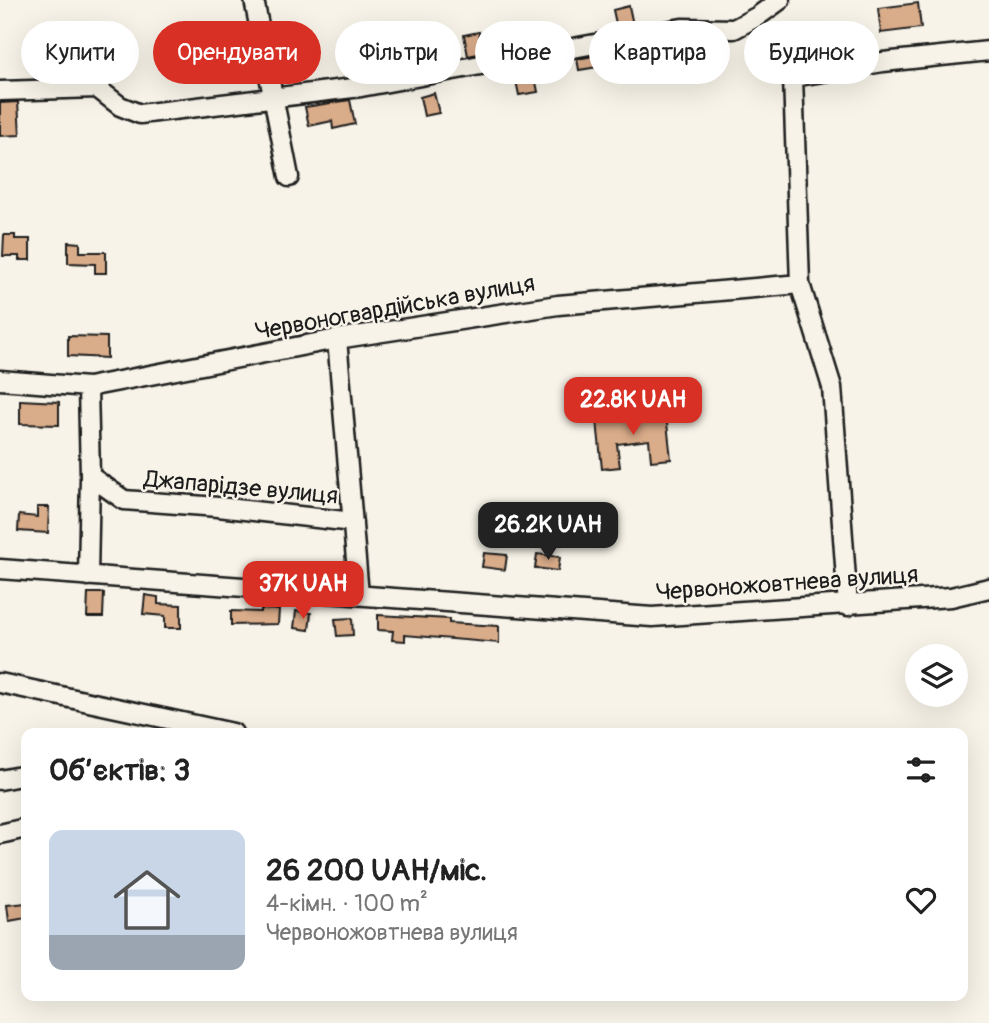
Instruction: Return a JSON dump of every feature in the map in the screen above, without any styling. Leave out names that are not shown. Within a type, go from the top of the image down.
[{"type":"street","points":[[254,0],[289,177]]},
{"type":"street","points":[[0,91],[97,88],[120,106],[140,114],[361,87],[682,28],[734,29],[780,0]]},
{"type":"street","points":[[848,606],[832,387],[800,284],[793,77],[883,62],[989,51]]},
{"type":"street","name":"Червоногвардійська вулиця","points":[[0,380],[88,387],[337,339],[558,305],[800,284]]},
{"type":"street","points":[[337,339],[359,595]]},
{"type":"street","points":[[88,387],[88,576]]},
{"type":"street","name":"Джапарідзе вулиця","points":[[90,476],[124,500],[353,522]]},
{"type":"street","name":"Червоножовтнева вулиця","points":[[0,569],[652,617],[848,606],[951,597],[989,589]]},
{"type":"street","points":[[0,683],[210,728]]},
{"type":"street","points":[[0,780],[21,776]]},
{"type":"street","points":[[0,834],[21,829]]},
{"type":"building","points":[[918,3],[921,28],[881,33],[878,8]]},
{"type":"building","points":[[629,6],[632,21],[615,21],[613,10]]},
{"type":"building","points":[[475,33],[475,55],[468,56],[464,35]]},
{"type":"building","points":[[589,57],[589,68],[579,70],[577,59]]},
{"type":"building","points":[[517,84],[536,84],[538,92],[519,95]]},
{"type":"building","points":[[434,93],[439,113],[424,116],[420,97]]},
{"type":"building","points":[[350,100],[355,124],[333,129],[332,121],[309,126],[305,107]]},
{"type":"building","points":[[18,102],[20,135],[0,136],[0,103]]},
{"type":"building","points":[[4,235],[15,235],[15,239],[30,239],[30,260],[19,260],[19,256],[3,256]]},
{"type":"building","points":[[68,242],[80,243],[80,252],[106,252],[106,273],[95,273],[95,264],[68,263]]},
{"type":"building","points":[[68,336],[107,337],[107,358],[68,356]]},
{"type":"building","points":[[20,400],[59,402],[59,425],[20,424]]},
{"type":"building","points":[[666,414],[671,459],[651,461],[649,440],[617,444],[620,467],[602,469],[597,421]]},
{"type":"building","points":[[37,507],[49,507],[48,533],[18,531],[19,515],[37,517]]},
{"type":"building","points":[[484,553],[507,555],[505,570],[482,567]]},
{"type":"building","points":[[537,554],[560,557],[558,571],[535,568]]},
{"type":"building","points":[[88,593],[104,593],[103,617],[87,617]]},
{"type":"building","points":[[145,595],[158,597],[158,604],[181,605],[181,628],[165,628],[165,616],[143,614]]},
{"type":"building","points":[[261,609],[279,610],[278,624],[231,625],[231,611],[261,612]]},
{"type":"building","points":[[296,611],[311,613],[309,630],[294,628]]},
{"type":"building","points":[[378,615],[449,619],[449,623],[499,626],[499,643],[405,635],[405,641],[392,640],[393,631],[378,630]]},
{"type":"building","points":[[352,618],[353,635],[337,636],[335,619]]},
{"type":"building","points":[[21,904],[21,919],[9,921],[7,905]]}]
